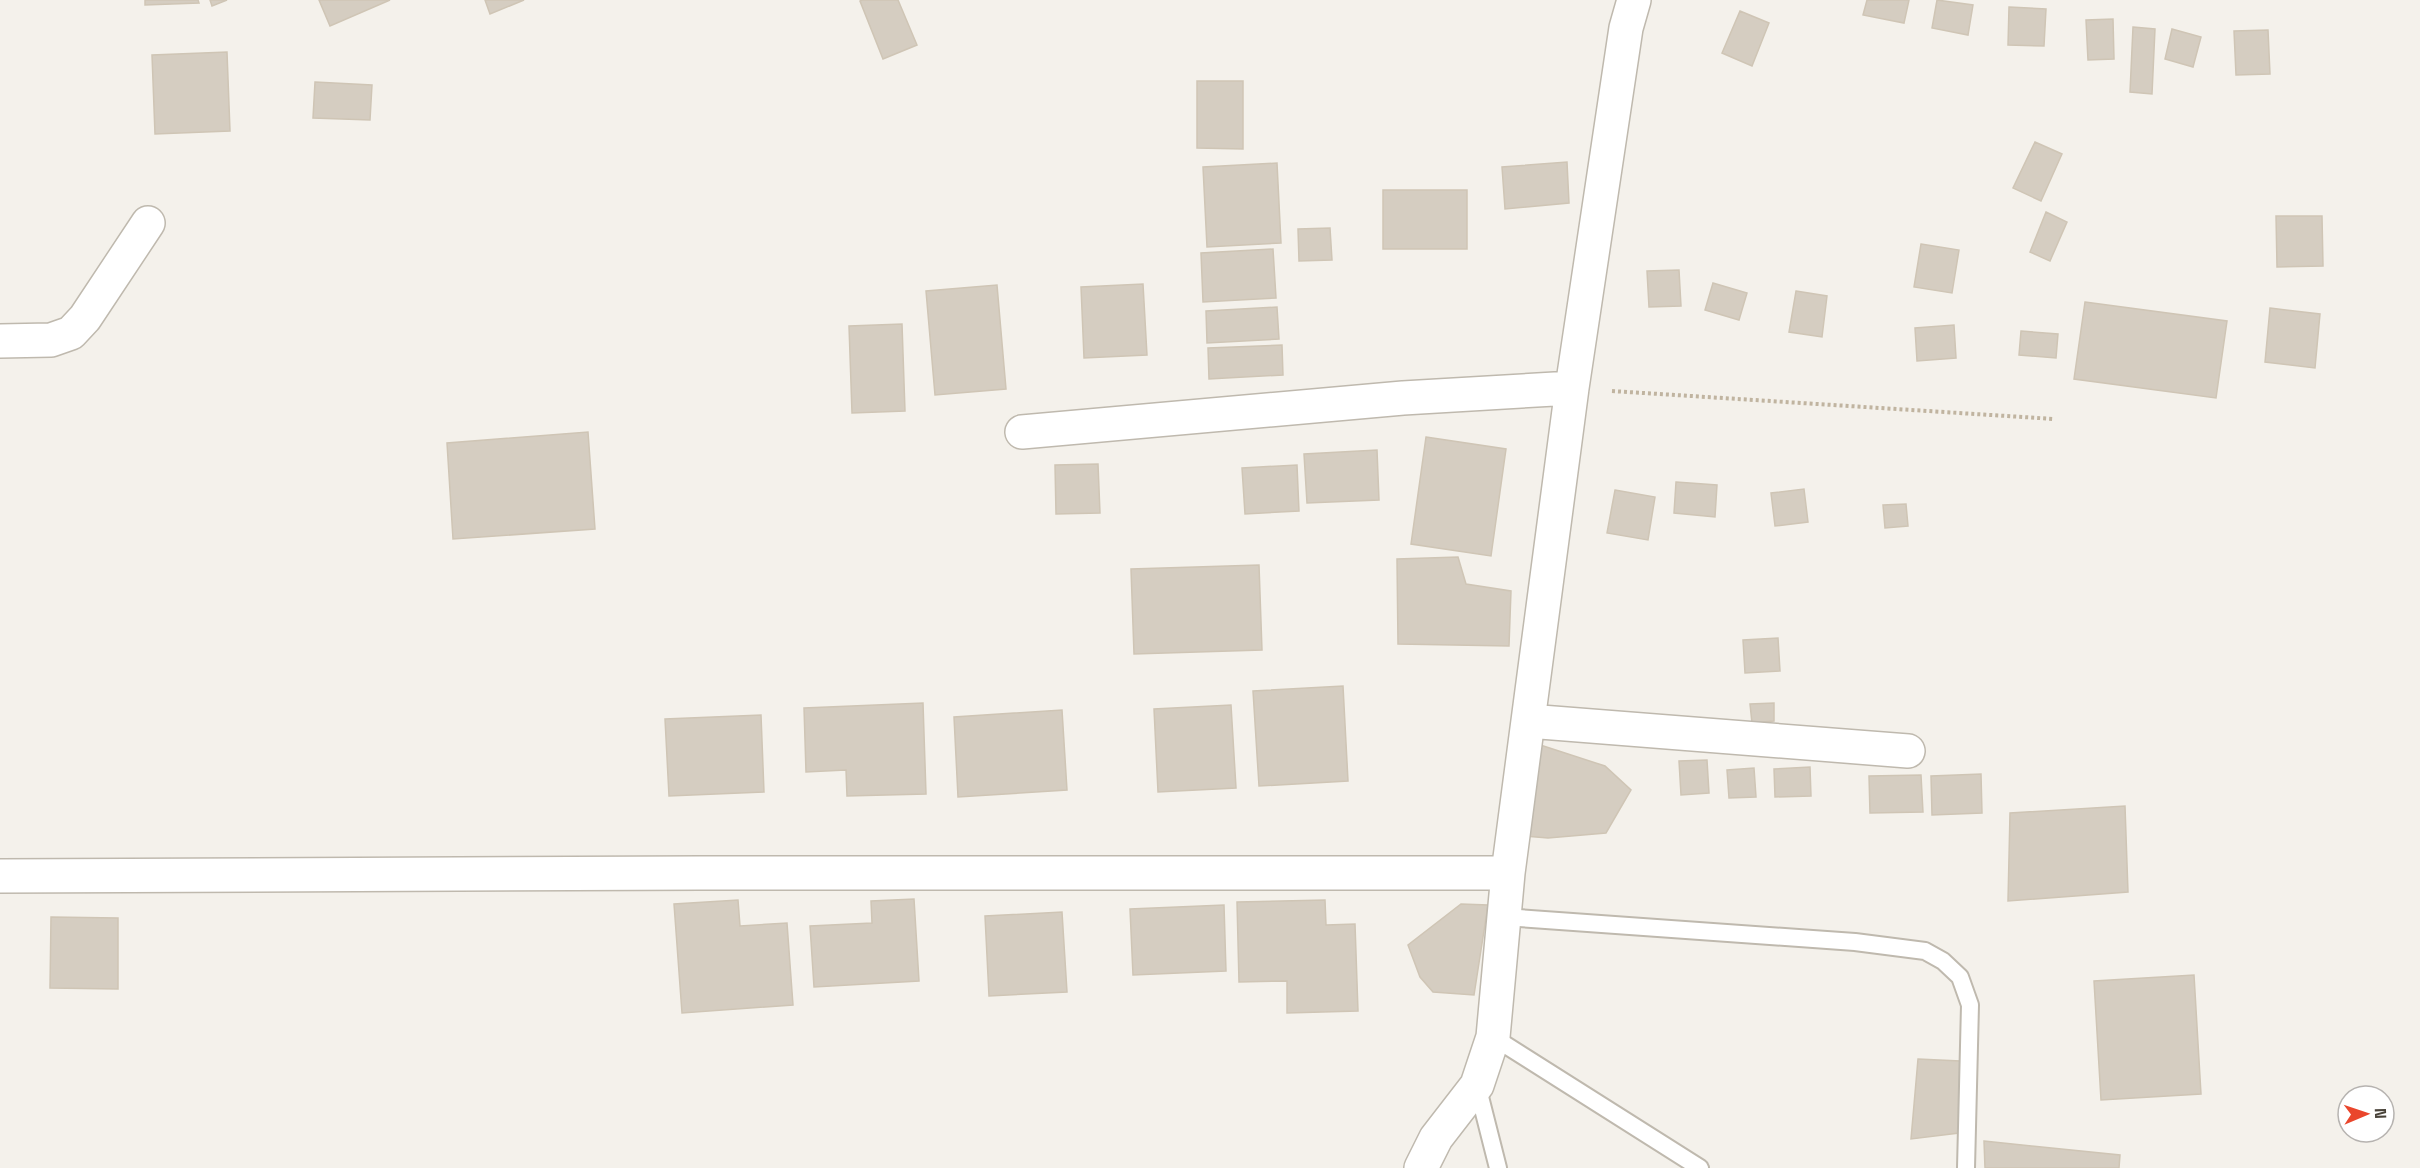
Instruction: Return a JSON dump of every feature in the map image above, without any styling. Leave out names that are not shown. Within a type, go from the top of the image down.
[{"type":"street","points":[[1422,1168],[1436,1138],[1477,1085],[1493,1037],[1508,873],[1572,388],[1626,28],[1634,0]]},
{"type":"street","points":[[0,341],[51,340],[71,333],[85,318],[148,223]]},
{"type":"street","points":[[1022,432],[1403,398],[1572,388]]},
{"type":"street","points":[[1527,721],[1908,751]]},
{"type":"street","points":[[0,876],[1508,873]]},
{"type":"lane","points":[[1504,917],[1855,942],[1924,951],[1943,961],[1960,977],[1970,1005],[1966,1168]]},
{"type":"lane","points":[[1493,1037],[1700,1168]]},
{"type":"lane","points":[[1477,1085],[1498,1168]]},
{"type":"path","points":[[1572,388],[2054,419]]},
{"type":"building","points":[[145,0],[198,0],[199,3],[145,5]]},
{"type":"building","points":[[210,0],[227,0],[212,6]]},
{"type":"building","points":[[319,0],[390,0],[330,26]]},
{"type":"building","points":[[485,0],[524,0],[490,14]]},
{"type":"building","points":[[898,0],[917,45],[883,59],[860,1]]},
{"type":"building","points":[[1867,0],[1909,0],[1904,23],[1863,15]]},
{"type":"building","points":[[1937,0],[1973,5],[1968,35],[1932,28]]},
{"type":"building","points":[[2009,7],[2046,9],[2044,46],[2008,45]]},
{"type":"building","points":[[1740,11],[1769,23],[1752,66],[1722,53]]},
{"type":"building","points":[[2113,19],[2114,59],[2088,60],[2086,20]]},
{"type":"building","points":[[2133,27],[2155,29],[2152,94],[2130,92]]},
{"type":"building","points":[[2172,29],[2201,37],[2193,67],[2165,59]]},
{"type":"building","points":[[2268,30],[2270,74],[2236,75],[2234,31]]},
{"type":"building","points":[[227,52],[230,131],[155,134],[152,55]]},
{"type":"building","points":[[1197,81],[1243,81],[1243,149],[1197,148]]},
{"type":"building","points":[[315,82],[372,85],[370,120],[313,118]]},
{"type":"building","points":[[2035,142],[2062,154],[2041,201],[2013,188]]},
{"type":"building","points":[[1567,162],[1569,203],[1505,209],[1502,167]]},
{"type":"building","points":[[1277,163],[1281,243],[1207,247],[1203,167]]},
{"type":"building","points":[[1383,190],[1467,190],[1467,249],[1383,249]]},
{"type":"building","points":[[2046,212],[2067,222],[2050,261],[2030,252]]},
{"type":"building","points":[[2276,216],[2322,216],[2323,266],[2277,267]]},
{"type":"building","points":[[1330,228],[1332,260],[1299,261],[1298,229]]},
{"type":"building","points":[[1921,244],[1959,250],[1952,293],[1914,287]]},
{"type":"building","points":[[1273,249],[1276,298],[1203,302],[1201,253]]},
{"type":"building","points":[[1679,270],[1681,306],[1649,307],[1647,271]]},
{"type":"building","points":[[1713,283],[1747,293],[1739,320],[1705,310]]},
{"type":"building","points":[[1143,284],[1147,355],[1084,358],[1081,287]]},
{"type":"building","points":[[997,285],[1006,389],[935,395],[926,291]]},
{"type":"building","points":[[1796,291],[1827,296],[1822,337],[1789,332]]},
{"type":"building","points":[[2085,302],[2227,321],[2216,398],[2074,379]]},
{"type":"building","points":[[1277,307],[1279,339],[1207,343],[1206,311]]},
{"type":"building","points":[[2270,308],[2320,314],[2315,368],[2265,362]]},
{"type":"building","points":[[902,324],[905,411],[852,413],[849,326]]},
{"type":"building","points":[[1954,325],[1956,358],[1917,361],[1915,328]]},
{"type":"building","points":[[2021,331],[2058,334],[2056,358],[2019,355]]},
{"type":"building","points":[[1282,345],[1283,375],[1209,379],[1208,348]]},
{"type":"building","points":[[588,432],[595,529],[453,539],[447,443]]},
{"type":"building","points":[[1426,437],[1506,449],[1491,556],[1411,544]]},
{"type":"building","points":[[1377,450],[1379,500],[1307,503],[1304,454]]},
{"type":"building","points":[[1098,464],[1100,513],[1056,514],[1055,465]]},
{"type":"building","points":[[1297,465],[1299,511],[1245,514],[1242,468]]},
{"type":"building","points":[[1676,482],[1717,485],[1715,517],[1674,513]]},
{"type":"building","points":[[1804,489],[1808,522],[1775,526],[1771,493]]},
{"type":"building","points":[[1615,490],[1655,497],[1648,540],[1607,533]]},
{"type":"building","points":[[1906,504],[1908,526],[1885,528],[1883,505]]},
{"type":"building","points":[[1458,557],[1466,584],[1511,591],[1509,646],[1398,644],[1397,559]]},
{"type":"building","points":[[1259,565],[1262,650],[1134,654],[1131,569]]},
{"type":"building","points":[[1778,638],[1780,671],[1745,673],[1743,640]]},
{"type":"building","points":[[1343,686],[1348,781],[1259,786],[1253,691]]},
{"type":"building","points":[[923,703],[926,794],[847,796],[846,770],[806,772],[804,708]]},
{"type":"building","points":[[1774,703],[1774,721],[1752,723],[1750,704]]},
{"type":"building","points":[[1231,705],[1236,788],[1158,792],[1154,709]]},
{"type":"building","points":[[1062,710],[1067,790],[958,797],[954,717]]},
{"type":"building","points":[[761,715],[764,792],[669,796],[665,719]]},
{"type":"building","points":[[1525,740],[1605,766],[1631,790],[1606,833],[1548,838],[1513,835]]},
{"type":"building","points":[[1707,760],[1709,793],[1681,795],[1679,761]]},
{"type":"building","points":[[1810,767],[1811,796],[1775,797],[1774,769]]},
{"type":"building","points":[[1754,768],[1756,797],[1729,798],[1727,770]]},
{"type":"building","points":[[1981,774],[1982,813],[1932,815],[1931,776]]},
{"type":"building","points":[[1921,775],[1923,812],[1870,813],[1869,776]]},
{"type":"building","points":[[2125,806],[2128,892],[2008,901],[2010,813]]},
{"type":"building","points":[[914,899],[919,981],[814,987],[810,926],[872,923],[871,901]]},
{"type":"building","points":[[738,900],[740,926],[787,923],[793,1005],[682,1013],[674,904]]},
{"type":"building","points":[[1325,900],[1326,925],[1355,924],[1358,1011],[1287,1013],[1287,981],[1239,982],[1237,902]]},
{"type":"building","points":[[1461,904],[1488,905],[1474,995],[1433,992],[1420,977],[1408,945]]},
{"type":"building","points":[[1224,905],[1226,971],[1133,975],[1130,909]]},
{"type":"building","points":[[1062,912],[1067,992],[989,996],[985,916]]},
{"type":"building","points":[[51,917],[118,918],[118,989],[50,988]]},
{"type":"building","points":[[2194,975],[2201,1094],[2101,1100],[2094,981]]},
{"type":"building","points":[[1918,1059],[1960,1061],[1959,1133],[1911,1139]]},
{"type":"building","points":[[1984,1141],[2120,1155],[2119,1168],[1985,1168]]}]
